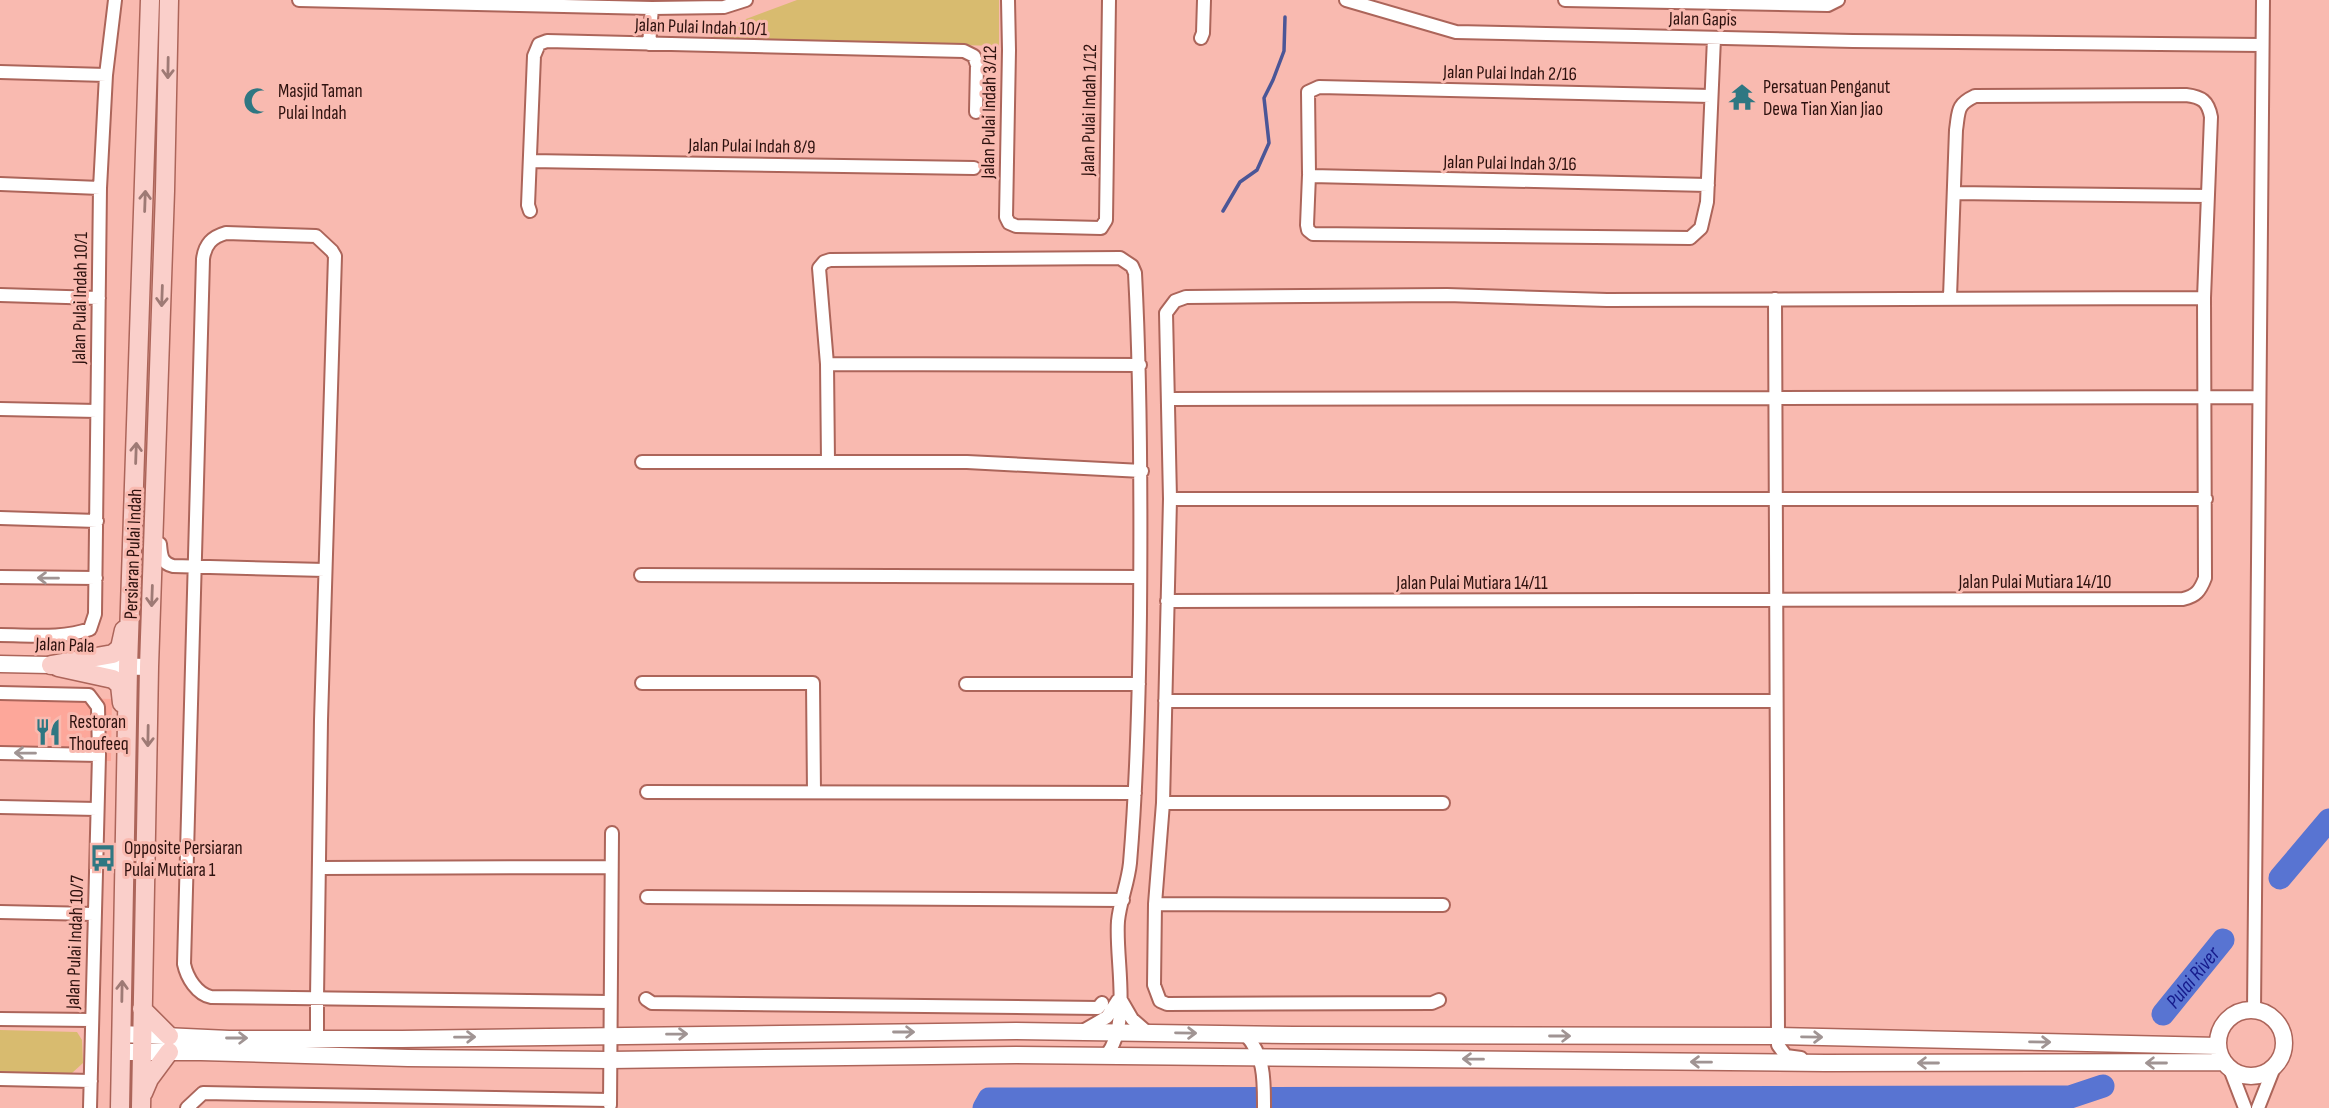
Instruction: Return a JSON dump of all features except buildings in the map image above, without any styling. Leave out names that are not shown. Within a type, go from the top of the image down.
[{"type":"main road","name":"Persiaran Pulai Indah","points":[[120,1108],[128,667],[150,0]]},
{"type":"main road","name":"Persiaran Pulai Indah","points":[[141,1103],[149,667],[170,0]]},
{"type":"main road","points":[[51,665],[113,654],[120,648],[131,594]]},
{"type":"main road","points":[[51,665],[118,681],[127,737]]},
{"type":"main road","points":[[141,1103],[149,1079],[169,1044],[142,1009]]},
{"type":"street","name":"Jalan Pulai Indah 10/1","points":[[0,635],[63,635],[90,629],[95,614],[100,188],[106,75],[115,0]]},
{"type":"street","name":"Jalan Pulai Indah 10/1","points":[[299,0],[652,8],[724,8],[746,0]]},
{"type":"street","name":"Jalan Pulai Indah 3/12","points":[[1008,0],[1005,211],[1009,223],[1016,226],[1101,228],[1106,220]]},
{"type":"street","name":"Jalan Pulai Indah 1/12","points":[[1106,220],[1109,0]]},
{"type":"street","points":[[1201,38],[1205,0]]},
{"type":"street","name":"Jalan Gapis","points":[[1346,0],[1456,32],[1853,41],[2262,45]]},
{"type":"street","points":[[1565,0],[1828,5],[1838,0]]},
{"type":"street","points":[[2254,1011],[2263,0]]},
{"type":"street","points":[[649,44],[652,8]]},
{"type":"street","points":[[1310,176],[1308,230],[1313,233],[1690,238],[1701,228],[1709,186],[1714,38]]},
{"type":"street","name":"Jalan Pulai Indah 10/1","points":[[530,211],[528,205],[534,55],[539,44],[555,40],[970,53],[977,65],[976,112]]},
{"type":"street","points":[[0,72],[106,75]]},
{"type":"street","name":"Jalan Pulai Indah 2/16","points":[[1310,176],[1308,92],[1319,88],[1711,96]]},
{"type":"street","points":[[1170,499],[2206,499],[2204,298],[2211,117],[2209,107],[2199,96],[1975,96],[1959,107],[1950,298]]},
{"type":"street","name":"Jalan Pulai Indah 8/9","points":[[530,161],[974,167]]},
{"type":"street","name":"Jalan Pulai Indah 3/16","points":[[1310,176],[1709,186]]},
{"type":"street","points":[[0,184],[100,188]]},
{"type":"street","points":[[1954,193],[2208,196]]},
{"type":"street","points":[[317,1038],[317,998],[319,868],[325,570],[335,256],[316,236],[226,233],[213,238],[207,244],[203,258],[184,964],[186,975],[202,995],[207,996],[317,998],[609,1002]]},
{"type":"street","points":[[828,462],[827,364],[820,268],[824,262],[1120,258],[1132,266],[1135,273],[1140,365],[1142,471],[1139,684],[1130,865],[1118,920],[1118,1032],[1106,1056]]},
{"type":"street","points":[[0,295],[99,298]]},
{"type":"street","points":[[1439,1000],[1432,1003],[1167,1004],[1160,1001],[1154,985],[1155,904],[1163,803],[1170,499],[1166,313],[1175,300],[1186,297],[1447,295],[1607,300],[2204,298]]},
{"type":"street","points":[[1775,299],[1777,1037],[1781,1051],[1786,1056],[1825,1063]]},
{"type":"street","points":[[827,364],[1140,365]]},
{"type":"street","points":[[1168,399],[2259,397]]},
{"type":"street","points":[[0,409],[97,411]]},
{"type":"street","points":[[642,462],[967,462],[1142,471]]},
{"type":"street","points":[[155,499],[161,558],[169,565],[195,568],[325,570]]},
{"type":"street","name":"Jalan Pulai Mutiara 14/10","points":[[1776,601],[2193,597],[2201,590],[2205,579],[2206,499]]},
{"type":"street","points":[[0,518],[97,522]]},
{"type":"street","points":[[640,575],[1140,577]]},
{"type":"street","points":[[0,577],[96,579]]},
{"type":"street","name":"Jalan Pulai Mutiara 14/11","points":[[1167,601],[1776,601]]},
{"type":"street","name":"Jalan Pala","points":[[0,664],[149,667]]},
{"type":"street","points":[[642,683],[814,683],[814,792]]},
{"type":"street","points":[[966,684],[1139,684]]},
{"type":"street","name":"Jalan Pulai Indah 10/7","points":[[0,693],[89,695],[98,707],[90,1108]]},
{"type":"street","points":[[1165,701],[1776,701]]},
{"type":"street","points":[[0,753],[99,755]]},
{"type":"street","points":[[647,792],[1135,793]]},
{"type":"street","points":[[1163,803],[1443,803]]},
{"type":"street","points":[[0,807],[97,809]]},
{"type":"street","points":[[187,1108],[203,1093],[610,1104],[608,1035],[612,833]]},
{"type":"street","points":[[319,868],[611,867]]},
{"type":"street","points":[[647,897],[1123,900]]},
{"type":"street","points":[[1155,904],[1443,905]]},
{"type":"street","points":[[0,912],[94,914]]},
{"type":"street","points":[[1082,1032],[1107,1017],[1120,997]]},
{"type":"street","points":[[1120,997],[1132,1019],[1147,1033]]},
{"type":"street","points":[[646,999],[652,1003],[1098,1008],[1102,1003]]},
{"type":"street","points":[[2245,1108],[2218,1046],[2226,1021],[2242,1012],[2254,1011],[2275,1020],[2281,1027],[2284,1049],[2258,1108]]},
{"type":"street","points":[[0,1018],[91,1020]]},
{"type":"street","points":[[169,1044],[229,1038],[1118,1032],[1777,1037],[2218,1046]]},
{"type":"street","points":[[1245,1034],[1256,1048],[1262,1064],[1264,1108]]},
{"type":"street","points":[[121,1043],[408,1058],[609,1060],[1016,1055],[1106,1056],[1262,1064],[1825,1063],[2227,1066],[2249,1076],[2263,1075],[2273,1070]]},
{"type":"street","points":[[0,1079],[91,1082]]},
{"type":"street","points":[[303,1094],[303,1108]]},
{"type":"shaded area","points":[[797,0],[999,0],[999,46],[710,39],[730,25]]},
{"type":"shaded area","points":[[0,696],[112,699],[111,761],[0,758]]},
{"type":"shaded area","points":[[0,1030],[77,1032],[82,1040],[83,1063],[72,1073],[0,1072]]},
{"type":"waterway","points":[[1223,211],[1240,182],[1257,170],[1269,143],[1264,98],[1284,51],[1285,17]]},
{"type":"waterway","name":"Pulai River","points":[[2280,878],[2329,820]]},
{"type":"waterway","name":"Pulai River","points":[[2163,1014],[2223,940]]},
{"type":"waterway","name":"Pulai River","points":[[984,1108],[989,1099],[2070,1097],[2103,1086]]},
{"type":"place","name":"Persatuan Penganut Dewa Tian Xian Jiao","points":[[1742,97]]},
{"type":"place","name":"Masjid Taman Pulai Indah","points":[[257,101]]},
{"type":"place","name":"Restoran Thoufeeq","points":[[48,732]]},
{"type":"place","name":"Opposite Persiaran Pulai Mutiara 1","points":[[103,858]]}]
